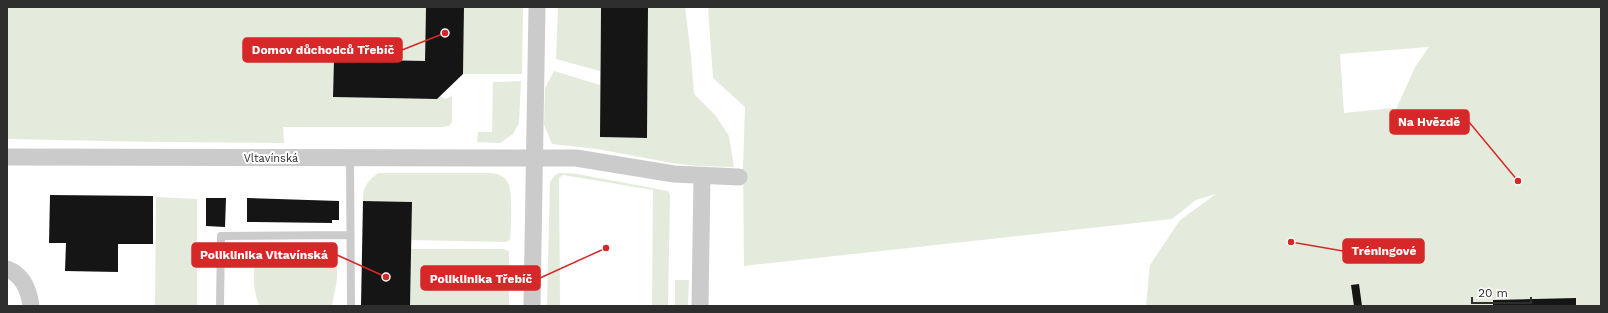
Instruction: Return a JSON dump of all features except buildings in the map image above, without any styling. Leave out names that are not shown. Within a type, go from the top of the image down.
[{"type":"street","points":[[532,306],[537,7]]},
{"type":"street","name":"Vltavínská","points":[[7,157],[576,158],[674,174],[739,177]]},
{"type":"street","points":[[700,306],[702,176]]},
{"type":"street","points":[[7,269],[16,273],[27,286],[31,306]]},
{"type":"lane","points":[[350,158],[351,306]]},
{"type":"lane","points":[[220,306],[221,236],[350,235]]},
{"type":"green space","points":[[7,7],[426,7],[425,61],[334,59],[333,97],[437,99],[440,96],[445,99],[452,96],[452,122],[449,126],[442,127],[283,127],[284,143],[7,139]]},
{"type":"green space","points":[[464,7],[523,7],[522,74],[463,74]]},
{"type":"green space","points":[[558,7],[601,7],[600,71],[556,59]]},
{"type":"green space","points":[[648,7],[685,7],[694,94],[716,116],[729,136],[734,167],[697,166],[672,163],[597,149],[552,144],[544,125],[545,88],[554,71],[600,85],[600,137],[647,138]]},
{"type":"green space","points":[[708,7],[1601,7],[1601,306],[1146,306],[1150,265],[1180,220],[1216,194],[1196,200],[1172,219],[744,266],[743,168],[745,107],[713,78]],"holes":[[[1429,47],[1415,67],[1394,114],[1393,108],[1344,113],[1340,54]]]},
{"type":"green space","points":[[521,81],[519,123],[513,134],[500,143],[477,142],[478,132],[492,132],[493,82]]},
{"type":"green space","points":[[379,173],[490,173],[500,175],[505,178],[510,187],[510,240],[506,242],[411,240],[412,202],[363,201],[366,184]]},
{"type":"green space","points":[[559,173],[577,174],[668,191],[670,195],[668,306],[652,306],[653,190],[563,175],[559,178],[560,306],[547,306],[550,182],[555,175]]},
{"type":"green space","points":[[156,197],[197,199],[197,306],[155,306]]},
{"type":"green space","points":[[273,249],[311,250],[329,255],[334,261],[337,269],[332,306],[260,306],[256,296],[254,283],[255,264],[260,256]]},
{"type":"green space","points":[[411,249],[503,249],[509,251],[509,306],[410,306]]},
{"type":"green space","points":[[675,280],[689,280],[688,306],[675,306]]},
{"type":"place","name":"Domov důchodců Třebíč","points":[[445,33]]},
{"type":"place","name":"Na Hvězdě","points":[[1518,181]]},
{"type":"place","name":"Tréningové","points":[[1291,242]]},
{"type":"place","name":"Poliklinika Třebíč","points":[[606,248]]},
{"type":"place","name":"Poliklinika Vltavínská","points":[[386,277]]}]
